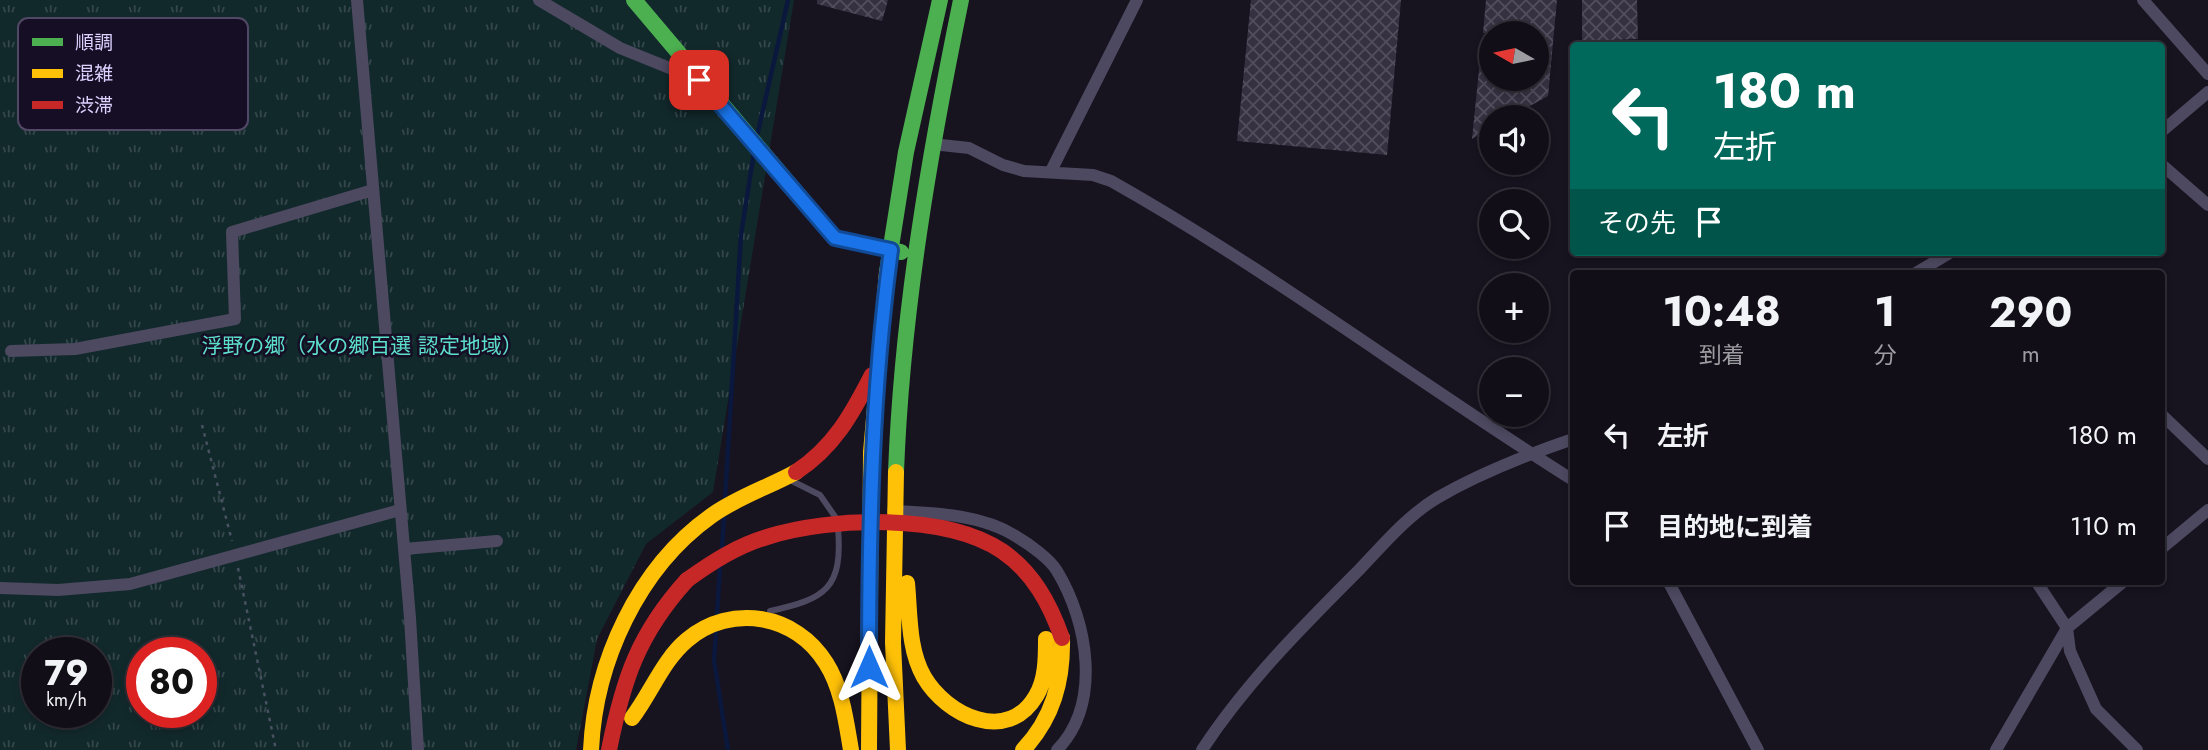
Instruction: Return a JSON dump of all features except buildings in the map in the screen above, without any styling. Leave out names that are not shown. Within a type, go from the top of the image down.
[{"type":"main road","points":[[634,0],[835,238],[915,254]]},
{"type":"main road","points":[[869,750],[869,501],[877,365],[891,250],[911,126],[940,0]]},
{"type":"main road","points":[[898,750],[894,712],[892,551],[900,371],[932,144],[961,0]]},
{"type":"main road","points":[[591,750],[598,701],[609,657],[631,606],[654,571],[685,537],[713,515],[787,480],[824,451],[839,434],[877,365]]},
{"type":"main road","points":[[625,750],[636,690],[647,656],[708,563],[738,547],[812,526],[869,522],[948,530],[989,543],[1014,560],[1045,596],[1063,667],[1053,710],[1023,750]]},
{"type":"main road","points":[[609,750],[633,655],[648,625],[691,587],[743,561],[815,541],[880,535],[920,540],[971,554],[999,570],[1027,599],[1054,638]]},
{"type":"main road","points":[[892,551],[907,580],[911,631],[922,675],[936,695],[960,717],[977,721],[1004,721],[1031,705],[1054,638]]},
{"type":"main road","points":[[632,719],[648,698],[662,667],[698,631],[739,617],[781,626],[812,643],[831,670],[845,715],[851,750]]},
{"type":"street","points":[[357,0],[404,549],[418,750]]},
{"type":"street","points":[[539,0],[620,48],[699,80]]},
{"type":"street","points":[[1051,171],[1137,0]]},
{"type":"street","points":[[2143,0],[2208,74]]},
{"type":"street","points":[[2165,129],[2208,92]]},
{"type":"street","points":[[932,144],[969,148],[1003,165],[1024,171],[1093,175],[1145,200],[1217,244],[1570,478]]},
{"type":"street","points":[[2165,167],[2208,205]]},
{"type":"street","points":[[11,351],[75,349],[235,319],[232,232],[373,190]]},
{"type":"street","points":[[1921,270],[1944,256]]},
{"type":"street","points":[[2165,418],[2208,459]]},
{"type":"street","points":[[1202,750],[1218,725],[1287,645],[1397,531],[1435,499],[1531,453],[1570,440]]},
{"type":"street","points":[[0,588],[58,590],[130,584],[235,553],[400,510]]},
{"type":"street","points":[[2165,547],[2208,510]]},
{"type":"street","points":[[893,511],[939,514],[982,522],[1016,536],[1056,569],[1076,613],[1086,665],[1083,707],[1057,750]]},
{"type":"street","points":[[404,549],[497,541]]},
{"type":"street","points":[[1670,585],[1758,750]]},
{"type":"street","points":[[2039,585],[2067,628],[2070,651],[2096,709],[2137,750]]},
{"type":"street","points":[[1996,750],[2067,628],[2118,585]]},
{"type":"lane","points":[[739,617],[807,603],[835,578],[840,556],[837,519],[820,495],[787,480]]},
{"type":"path","points":[[202,425],[261,665],[276,750]]},
{"type":"green space","name":"浮野の郷（水の郷百選 認定地域）","points":[[0,0],[794,0],[713,492],[646,544],[597,639],[576,750],[0,750]]},
{"type":"waterway","points":[[757,136],[788,0]]},
{"type":"waterway","points":[[725,499],[741,235],[754,152]]},
{"type":"waterway","points":[[722,547],[724,518]]},
{"type":"waterway","points":[[717,614],[720,567]]},
{"type":"waterway","points":[[716,633],[714,660],[728,750]]},
{"type":"traffic: fast","points":[[634,0],[835,238],[901,252]]},
{"type":"traffic: fast","points":[[887,272],[906,152],[940,0]]},
{"type":"traffic: fast","points":[[896,472],[904,353],[919,235],[961,0]]},
{"type":"traffic: slow","points":[[869,750],[871,452],[887,272]]},
{"type":"traffic: slow","points":[[591,750],[594,717],[611,651],[642,590],[662,562],[685,537],[711,516],[731,503],[796,472]]},
{"type":"traffic: slow","points":[[896,472],[893,643],[898,750]]},
{"type":"traffic: slow","points":[[907,583],[912,643],[919,666],[934,691],[961,713],[994,722],[1009,719],[1024,711],[1042,683],[1046,639]]},
{"type":"traffic: slow","points":[[632,718],[664,667],[687,640],[704,628],[723,621],[762,619],[780,624],[798,634],[813,646],[826,663],[840,694],[851,750]]},
{"type":"traffic: slow","points":[[1023,750],[1042,725],[1054,698],[1061,669],[1062,638]]},
{"type":"traffic: jam","points":[[796,472],[821,452],[841,429],[872,375]]},
{"type":"traffic: jam","points":[[687,580],[745,545],[793,530],[854,523],[919,525],[950,530],[978,539],[1013,559],[1039,590],[1062,638]]},
{"type":"traffic: jam","points":[[609,750],[620,702],[644,639],[687,580]]},
{"type":"route","points":[[699,80],[835,238],[891,250],[873,409],[869,501],[869,667]]}]
